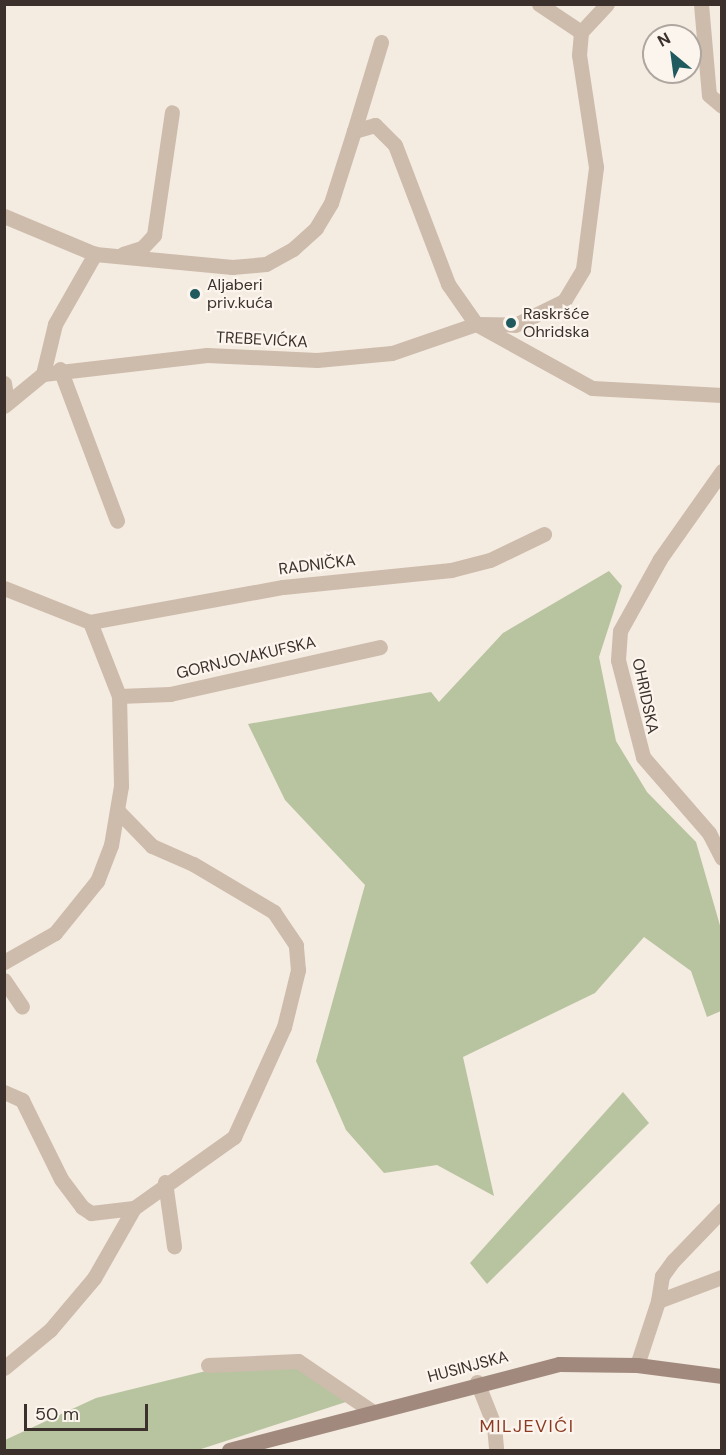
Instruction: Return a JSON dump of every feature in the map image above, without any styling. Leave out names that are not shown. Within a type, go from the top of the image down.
[{"type":"main road","name":"HUSINJSKA","points":[[229,1450],[477,1382],[559,1364],[637,1365],[722,1376]]},
{"type":"street","points":[[539,4],[581,32],[607,4]]},
{"type":"street","points":[[701,4],[708,95],[722,106]]},
{"type":"street","name":"TREBEVIĆKA","points":[[6,403],[43,374],[60,369],[207,355],[317,360],[381,354],[430,343],[476,324],[514,325],[534,318],[564,301],[579,283],[596,167],[579,55],[581,32]]},
{"type":"street","points":[[4,216],[95,254],[232,267],[266,264],[284,254],[316,228],[331,202],[381,42]]},
{"type":"street","points":[[114,255],[152,240],[172,112]]},
{"type":"street","points":[[354,131],[375,125],[390,136],[448,284],[476,324],[592,388],[722,395]]},
{"type":"street","points":[[43,374],[55,324],[95,254]]},
{"type":"street","points":[[60,369],[117,521]]},
{"type":"street","name":"TREBEVIĆKA","points":[[4,382],[6,403]]},
{"type":"street","name":"OHRIDSKA","points":[[722,471],[660,558],[626,621],[618,660],[643,757],[710,834],[722,858]]},
{"type":"street","name":"RADNIČKA","points":[[90,622],[283,587],[451,570],[490,560],[544,534]]},
{"type":"street","points":[[4,588],[90,622],[119,696],[118,811],[97,880],[55,933],[4,962]]},
{"type":"street","name":"GORNJOVAKUFSKA","points":[[119,696],[170,694],[380,646]]},
{"type":"street","points":[[4,1368],[50,1330],[94,1278],[134,1208],[165,1182],[234,1137],[284,1027],[298,970],[296,945],[285,924],[261,902],[152,846],[118,811]]},
{"type":"street","points":[[4,980],[22,1007]]},
{"type":"street","points":[[4,1092],[22,1100],[62,1179],[82,1207],[91,1213],[134,1208]]},
{"type":"street","points":[[165,1182],[174,1246]]},
{"type":"street","points":[[637,1365],[658,1301],[662,1276],[673,1261],[722,1210]]},
{"type":"street","points":[[658,1301],[722,1277]]},
{"type":"street","points":[[208,1365],[298,1361],[373,1412]]},
{"type":"street","points":[[477,1382],[494,1425],[496,1450]]},
{"type":"green space","points":[[609,571],[622,586],[599,657],[616,741],[647,792],[696,842],[721,929],[721,1011],[707,1017],[691,971],[644,937],[595,993],[463,1057],[494,1196],[437,1165],[384,1173],[346,1130],[316,1061],[365,885],[285,800],[248,724],[431,692],[439,702],[503,633]]},
{"type":"green space","points":[[623,1092],[649,1123],[487,1284],[470,1263]]},
{"type":"green space","points":[[289,1363],[349,1401],[198,1450],[5,1450],[5,1440],[96,1398],[214,1369]]},
{"type":"place","name":"Aljaberi priv.kuća","points":[[195,294]]},
{"type":"place","name":"Raskršće Ohridska","points":[[511,323]]},
{"type":"district","name":"MILJEVIĆI","points":[[527,1426]]}]
